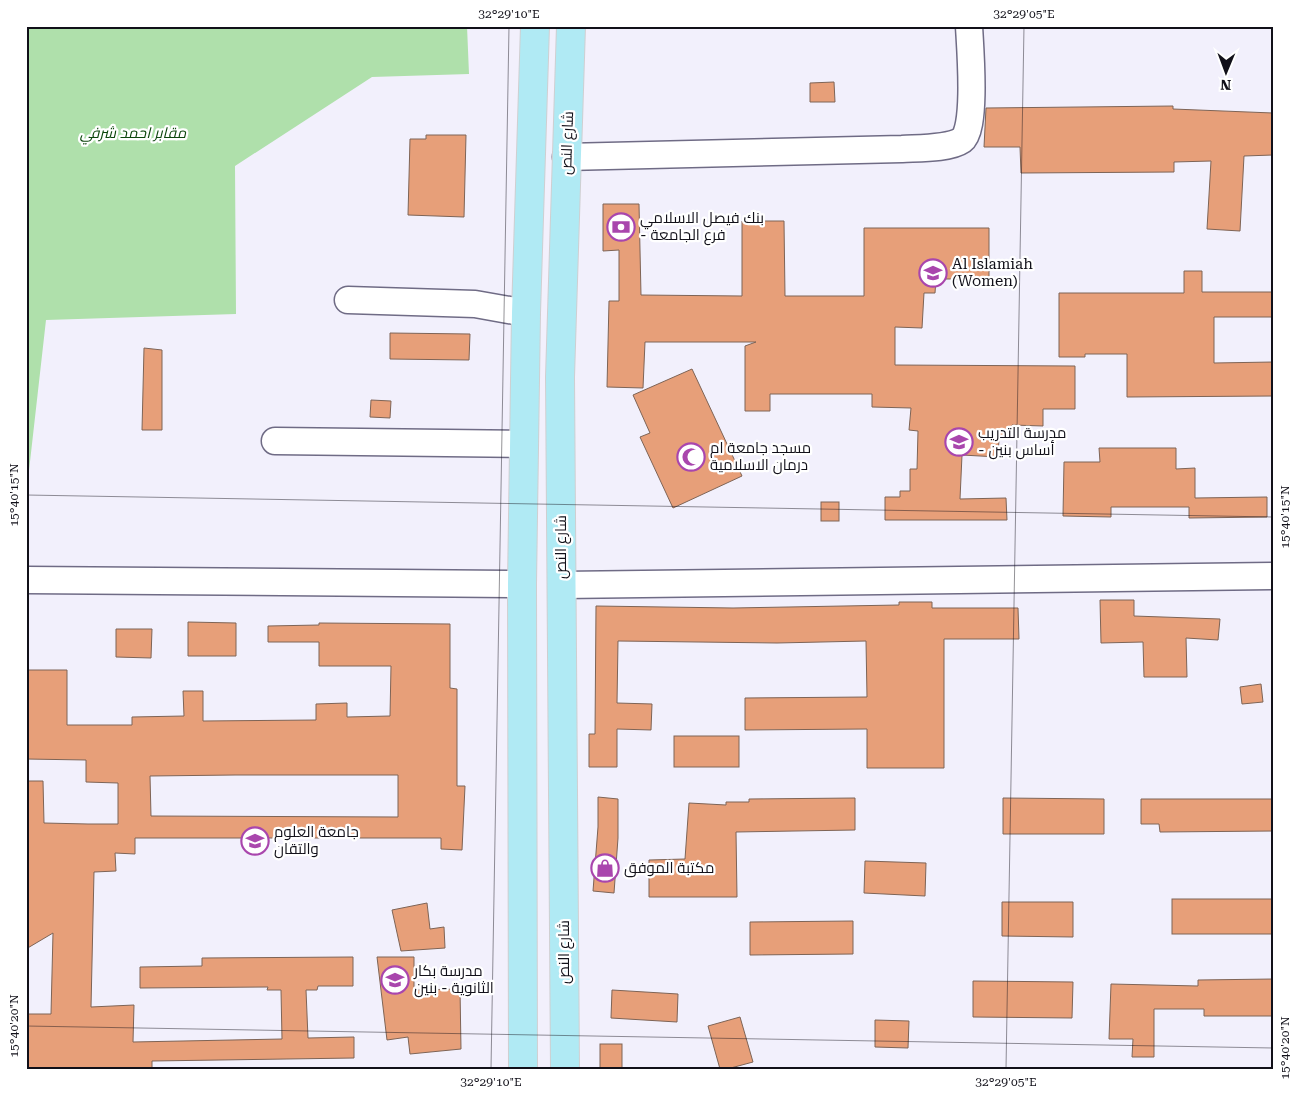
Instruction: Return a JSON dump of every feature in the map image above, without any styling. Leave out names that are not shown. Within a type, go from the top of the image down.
[{"type":"main road","points":[[524,1069],[522,584],[526,313],[535,26]]},
{"type":"main road","name":"شارع النص","points":[[565,1069],[560,377],[571,26]]},
{"type":"street","points":[[566,157],[902,149],[950,145],[963,140],[968,133],[972,86],[969,26]]},
{"type":"street","points":[[348,300],[475,304],[526,313]]},
{"type":"street","points":[[275,441],[524,444]]},
{"type":"street","points":[[562,585],[1273,576]]},
{"type":"street","points":[[26,580],[522,584]]},
{"type":"green space","name":"مقابر احمد شرفي","points":[[26,26],[467,26],[469,74],[372,77],[235,166],[236,314],[46,320],[26,497]]},
{"type":"building","points":[[834,82],[835,102],[810,102],[810,83]]},
{"type":"building","points":[[1173,106],[1173,109],[1273,113],[1273,155],[1244,156],[1240,231],[1207,229],[1211,161],[1174,162],[1174,172],[1021,173],[1020,147],[984,147],[986,108]]},
{"type":"building","points":[[426,135],[466,135],[464,217],[408,215],[410,139],[426,139]]},
{"type":"building","points":[[603,204],[639,204],[641,295],[742,296],[742,221],[784,221],[785,296],[864,296],[864,228],[989,228],[989,279],[936,279],[935,293],[924,293],[922,328],[895,327],[895,365],[1075,366],[1075,409],[1043,409],[1043,426],[1012,425],[1012,439],[999,439],[998,457],[962,455],[960,499],[1006,498],[1007,520],[885,520],[885,497],[900,497],[900,491],[910,491],[910,469],[917,469],[918,431],[909,430],[911,408],[872,407],[872,394],[770,394],[770,411],[745,411],[745,346],[756,342],[645,342],[643,388],[607,387],[609,301],[619,301],[619,250],[603,251]]},
{"type":"building","points":[[1184,271],[1202,271],[1202,292],[1273,292],[1273,317],[1214,317],[1214,363],[1273,362],[1273,396],[1127,397],[1127,354],[1085,354],[1085,357],[1059,357],[1059,293],[1184,293]]},
{"type":"building","points":[[390,333],[470,334],[469,360],[390,359]]},
{"type":"building","points":[[144,348],[162,350],[162,430],[142,430]]},
{"type":"building","name":"مسجد جامعة ام درمان الاسلامية","points":[[692,369],[742,476],[673,508],[640,437],[650,433],[633,395]]},
{"type":"building","points":[[371,400],[391,401],[390,418],[370,417]]},
{"type":"building","points":[[1099,448],[1176,448],[1176,469],[1195,468],[1195,498],[1267,497],[1267,517],[1189,518],[1189,507],[1111,507],[1111,517],[1063,516],[1064,462],[1100,462]]},
{"type":"building","points":[[821,502],[839,502],[839,521],[821,521]]},
{"type":"building","points":[[1100,600],[1134,600],[1134,616],[1220,619],[1218,640],[1186,638],[1187,677],[1144,677],[1143,642],[1101,643]]},
{"type":"building","points":[[899,602],[932,602],[932,608],[1018,608],[1019,639],[944,639],[944,768],[867,768],[867,729],[745,730],[745,698],[867,697],[866,641],[777,643],[618,641],[617,703],[652,704],[651,730],[617,729],[617,767],[589,767],[589,734],[595,734],[596,606],[733,608],[899,605]]},
{"type":"building","points":[[188,622],[236,623],[236,656],[188,656]]},
{"type":"building","points":[[319,623],[450,624],[450,688],[457,689],[457,786],[465,786],[462,850],[441,849],[441,838],[135,838],[135,854],[115,853],[116,871],[94,872],[91,1007],[134,1005],[133,1042],[282,1039],[281,990],[267,990],[268,987],[140,988],[140,967],[202,966],[202,958],[353,957],[353,986],[318,986],[317,990],[306,990],[308,1038],[354,1037],[354,1058],[152,1061],[152,1069],[26,1069],[26,1014],[51,1014],[53,933],[26,949],[26,781],[43,781],[44,823],[88,824],[118,824],[118,783],[86,782],[86,760],[26,759],[26,670],[67,670],[67,725],[132,725],[132,717],[184,716],[183,691],[203,691],[203,721],[316,720],[316,704],[347,703],[347,717],[390,716],[391,666],[319,666],[319,642],[268,642],[268,626],[319,625]],"holes":[[[398,775],[398,817],[151,816],[150,776]]]},
{"type":"building","points":[[116,629],[152,629],[151,658],[116,657]]},
{"type":"building","points":[[1261,684],[1263,702],[1242,704],[1240,687]]},
{"type":"building","points":[[674,736],[739,736],[739,767],[674,767]]},
{"type":"building","points":[[598,797],[618,799],[618,838],[614,893],[593,891],[598,827]]},
{"type":"building","points":[[855,798],[855,830],[736,832],[737,897],[649,897],[649,860],[685,859],[689,803],[726,805],[726,802],[749,802],[749,799]]},
{"type":"building","points":[[1003,798],[1104,799],[1104,834],[1003,834]]},
{"type":"building","points":[[1141,799],[1273,799],[1273,831],[1160,832],[1159,824],[1141,824]]},
{"type":"building","points":[[865,861],[926,863],[925,896],[864,893]]},
{"type":"building","points":[[1172,899],[1273,899],[1273,934],[1172,934]]},
{"type":"building","points":[[1002,902],[1073,902],[1073,937],[1002,936]]},
{"type":"building","points":[[427,903],[430,929],[444,927],[445,948],[401,951],[392,910]]},
{"type":"building","points":[[853,921],[853,954],[750,955],[750,922]]},
{"type":"building","points":[[377,957],[414,957],[414,990],[460,989],[461,1049],[410,1054],[408,1037],[387,1040]]},
{"type":"building","points":[[1273,979],[1273,1016],[1204,1016],[1204,1009],[1154,1009],[1154,1057],[1132,1057],[1133,1039],[1109,1039],[1111,984],[1198,986],[1198,980]]},
{"type":"building","points":[[973,981],[1073,982],[1072,1018],[973,1017]]},
{"type":"building","points":[[612,990],[678,994],[677,1022],[611,1018]]},
{"type":"building","points":[[740,1017],[753,1062],[720,1069],[708,1026]]},
{"type":"building","points":[[875,1020],[909,1021],[908,1048],[875,1047]]},
{"type":"building","points":[[600,1044],[622,1044],[622,1069],[600,1069]]},
{"type":"place","name":"بنك فيصل الاسلامي - فرع الجامعة","points":[[621,227]]},
{"type":"place","name":"Al Islamiah (Women)","points":[[933,273]]},
{"type":"place","name":"مدرسة التدريب - أساس بنين","points":[[959,442]]},
{"type":"place","name":"مسجد جامعة ام درمان الاسلامية","points":[[691,457]]},
{"type":"place","name":"جامعة العلوم والتقان","points":[[255,841]]},
{"type":"place","name":"مكتبة الموفق","points":[[605,868]]},
{"type":"place","name":"مدرسة بكار الثانوية - بنين","points":[[395,980]]}]
